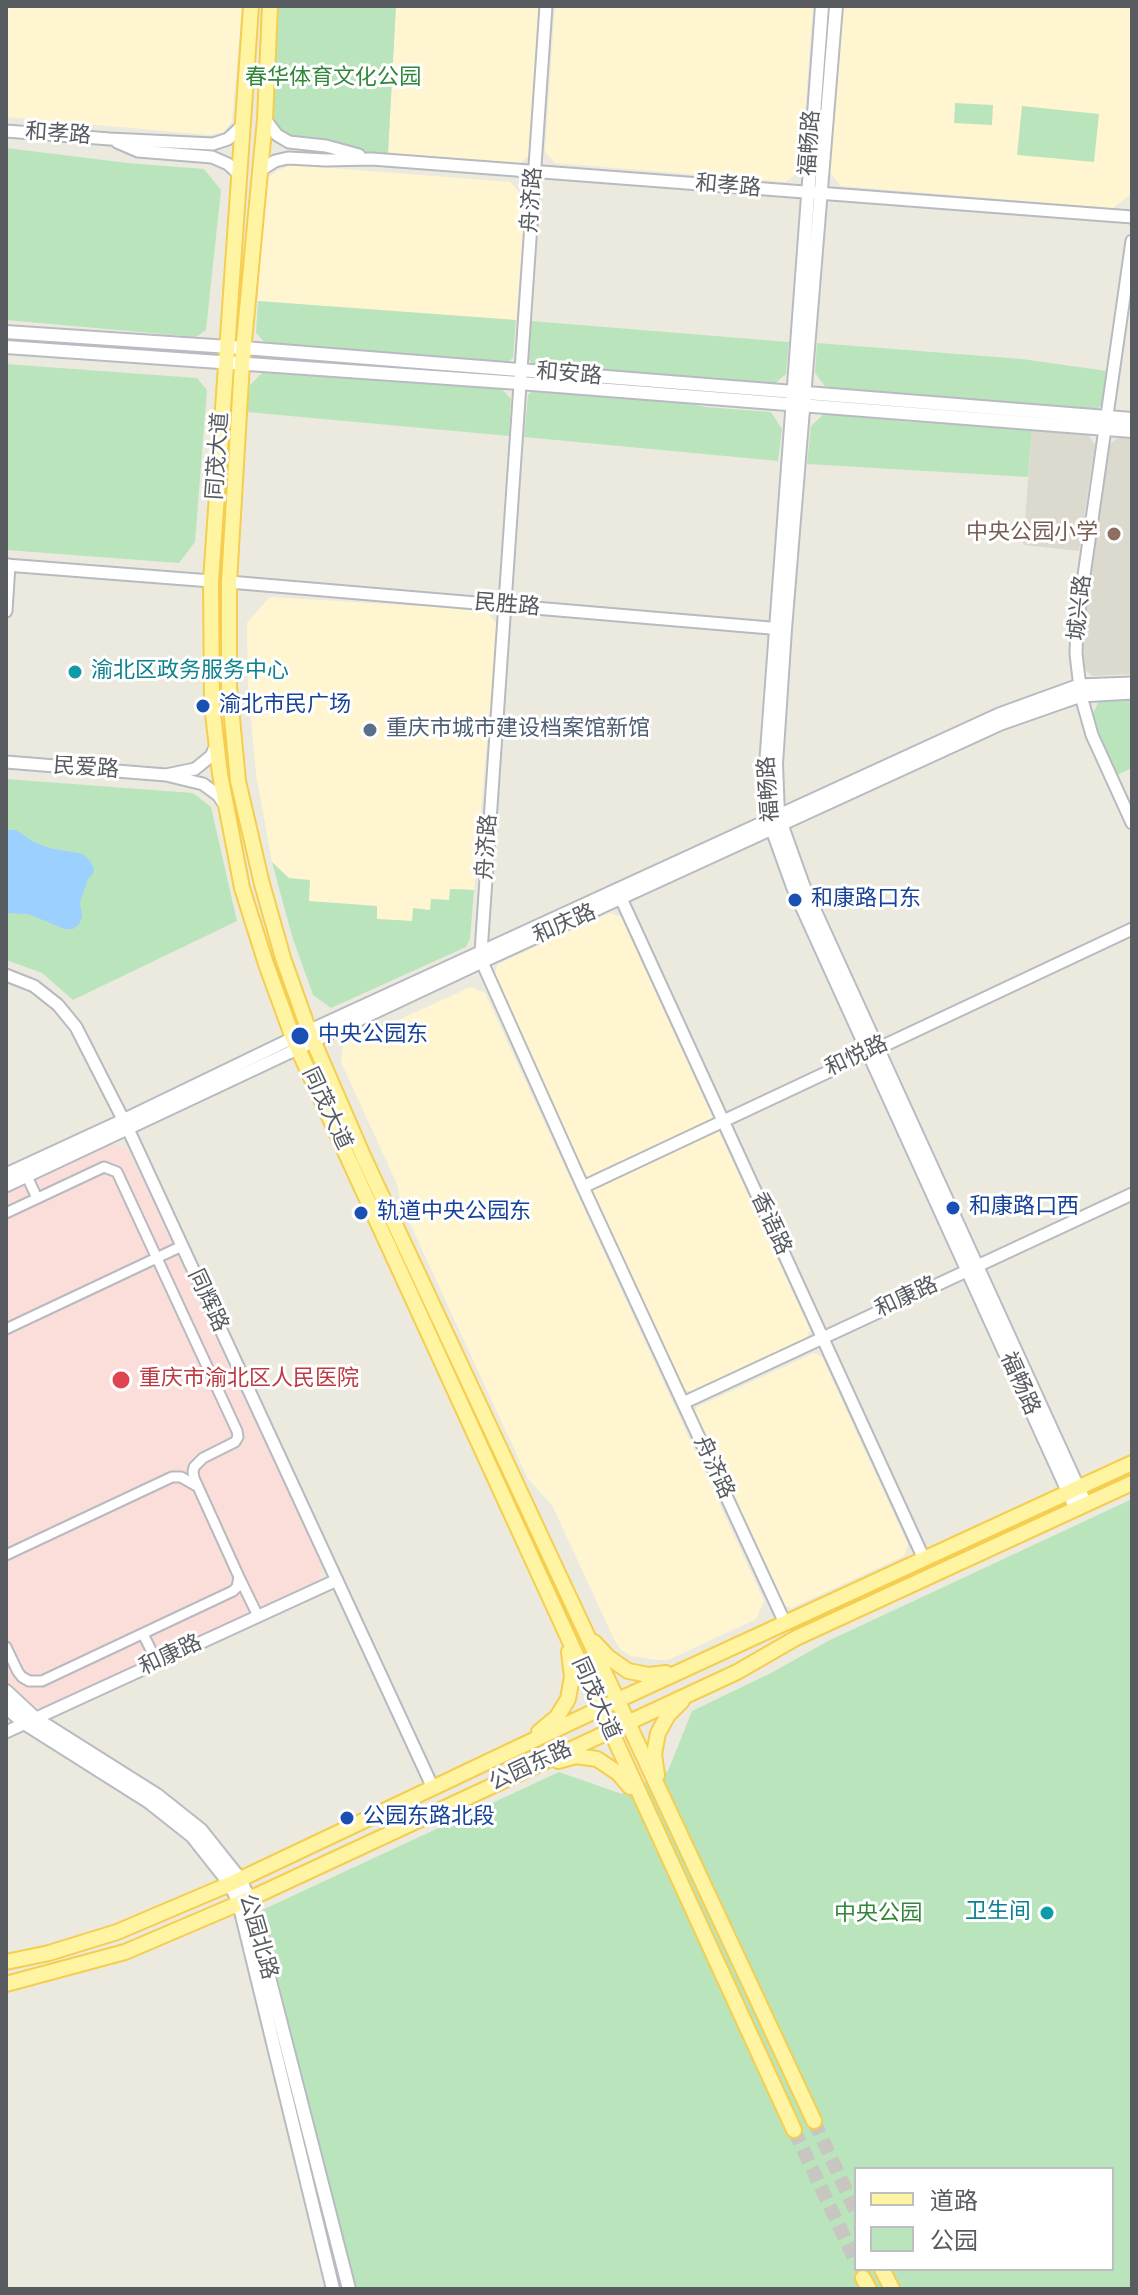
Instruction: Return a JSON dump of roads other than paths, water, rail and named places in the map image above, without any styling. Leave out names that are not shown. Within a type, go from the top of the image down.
[{"type":"main road","name":"同茂大道","points":[[251,6],[211,581],[212,705],[226,807],[242,888],[296,1044],[794,2130]]},
{"type":"main road","name":"同茂大道","points":[[270,6],[265,119],[243,356],[229,582],[229,687],[238,781],[262,884],[283,958],[311,1037],[364,1158],[814,2121]]},
{"type":"main road","name":"福畅路","points":[[822,6],[814,194],[781,629],[766,765],[775,822],[793,887],[872,1050],[1081,1507]]},
{"type":"main road","name":"福畅路","points":[[814,194],[836,6]]},
{"type":"main road","name":"和安路","points":[[6,332],[243,356],[1106,423],[1132,431]]},
{"type":"main road","name":"和安路","points":[[6,347],[225,354]]},
{"type":"main road","name":"和安路","points":[[1106,423],[1132,419]]},
{"type":"main road","name":"公园东路","points":[[6,1962],[49,1953],[117,1932],[235,1881],[1132,1463]]},
{"type":"main road","name":"公园东路","points":[[6,1984],[125,1952],[244,1901],[737,1672],[796,1638],[1132,1483]]},
{"type":"main road","points":[[584,1631],[608,1657],[628,1671],[649,1675],[678,1672]]},
{"type":"main road","points":[[521,1746],[557,1717],[568,1699],[572,1677],[568,1640]]},
{"type":"main road","name":"公园北路","points":[[6,1691],[30,1721]]},
{"type":"main road","points":[[659,1791],[654,1754],[658,1733],[668,1715],[688,1694]]},
{"type":"main road","name":"公园北路","points":[[6,1707],[157,1795],[201,1830],[235,1881],[244,1901],[349,2289]]},
{"type":"main road","points":[[530,1767],[576,1756],[597,1759],[618,1773],[641,1800]]},
{"type":"main road","name":"公园北路","points":[[244,1901],[333,2289]]},
{"type":"main road","points":[[883,2271],[892,2289]]},
{"type":"street","name":"舟济路","points":[[546,6],[503,606],[482,957],[583,1187],[785,1623]]},
{"type":"street","points":[[265,119],[277,135],[289,142],[326,146],[372,159]]},
{"type":"street","points":[[110,139],[213,144],[228,139],[243,125]]},
{"type":"street","name":"和孝路","points":[[6,131],[110,139]]},
{"type":"street","points":[[110,139],[138,151],[212,157],[228,164],[240,175]]},
{"type":"street","points":[[259,171],[275,161],[288,158],[372,159]]},
{"type":"street","name":"和孝路","points":[[372,159],[1132,217]]},
{"type":"street","name":"城兴路","points":[[1132,241],[1077,624],[1076,654],[1080,691],[1092,735],[1132,823]]},
{"type":"street","points":[[6,611],[7,565],[211,581]]},
{"type":"street","name":"民胜路","points":[[229,582],[781,629]]},
{"type":"street","name":"和庆路","points":[[6,1186],[25,1171],[775,822],[1080,691],[1132,683]]},
{"type":"street","name":"和庆路","points":[[1080,691],[1132,693]]},
{"type":"street","points":[[166,775],[195,769],[211,756],[217,745]]},
{"type":"street","name":"民爱路","points":[[6,762],[166,775]]},
{"type":"street","points":[[166,775],[203,784],[218,795],[226,807]]},
{"type":"street","name":"香语路","points":[[619,894],[924,1559]]},
{"type":"street","name":"和悦路","points":[[583,1187],[1132,929]]},
{"type":"street","name":"同辉路","points":[[6,975],[34,986],[58,1005],[76,1027],[126,1125],[433,1788]]},
{"type":"street","points":[[6,1213],[104,1167],[117,1172],[237,1431],[235,1442],[203,1458],[194,1467],[194,1478],[258,1616]]},
{"type":"street","points":[[25,1171],[37,1198]]},
{"type":"street","name":"和庆路","points":[[6,1174],[25,1171]]},
{"type":"street","name":"和康路","points":[[683,1403],[1132,1194]]},
{"type":"street","points":[[6,1329],[182,1246]]},
{"type":"street","points":[[6,1555],[172,1477],[187,1479],[200,1491]]},
{"type":"street","points":[[6,1647],[18,1672],[29,1681],[42,1681],[233,1591],[239,1577]]},
{"type":"street","name":"和康路","points":[[6,1732],[337,1580]]},
{"type":"street","points":[[143,1634],[157,1662]]},
{"type":"water","points":[[6,830],[16,830],[49,848],[83,854],[91,862],[93,874],[88,879],[80,902],[82,916],[73,929],[65,929],[28,914],[6,913]]},
{"type":"tunnel","points":[[814,2121],[854,2208]]},
{"type":"tunnel","points":[[794,2130],[854,2258]]},
{"type":"place","name":"中央公园小学","points":[[1114,534]]},
{"type":"place","name":"渝北区政务服务中心","points":[[75,672]]},
{"type":"place","name":"渝北市民广场","points":[[203,706]]},
{"type":"place","name":"重庆市城市建设档案馆新馆","points":[[370,730]]},
{"type":"place","name":"和康路口东","points":[[795,900]]},
{"type":"place","name":"中央公园东","points":[[300,1036]]},
{"type":"place","name":"和康路口西","points":[[953,1208]]},
{"type":"place","name":"轨道中央公园东","points":[[361,1213]]},
{"type":"place","name":"重庆市渝北区人民医院","points":[[121,1380]]},
{"type":"place","name":"公园东路北段","points":[[347,1818]]},
{"type":"place","name":"卫生间","points":[[1047,1913]]},
{"type":"park label","name":"春华体育文化公园","points":[[333,79]]},
{"type":"park label","name":"中央公园","points":[[878,1915]]}]
